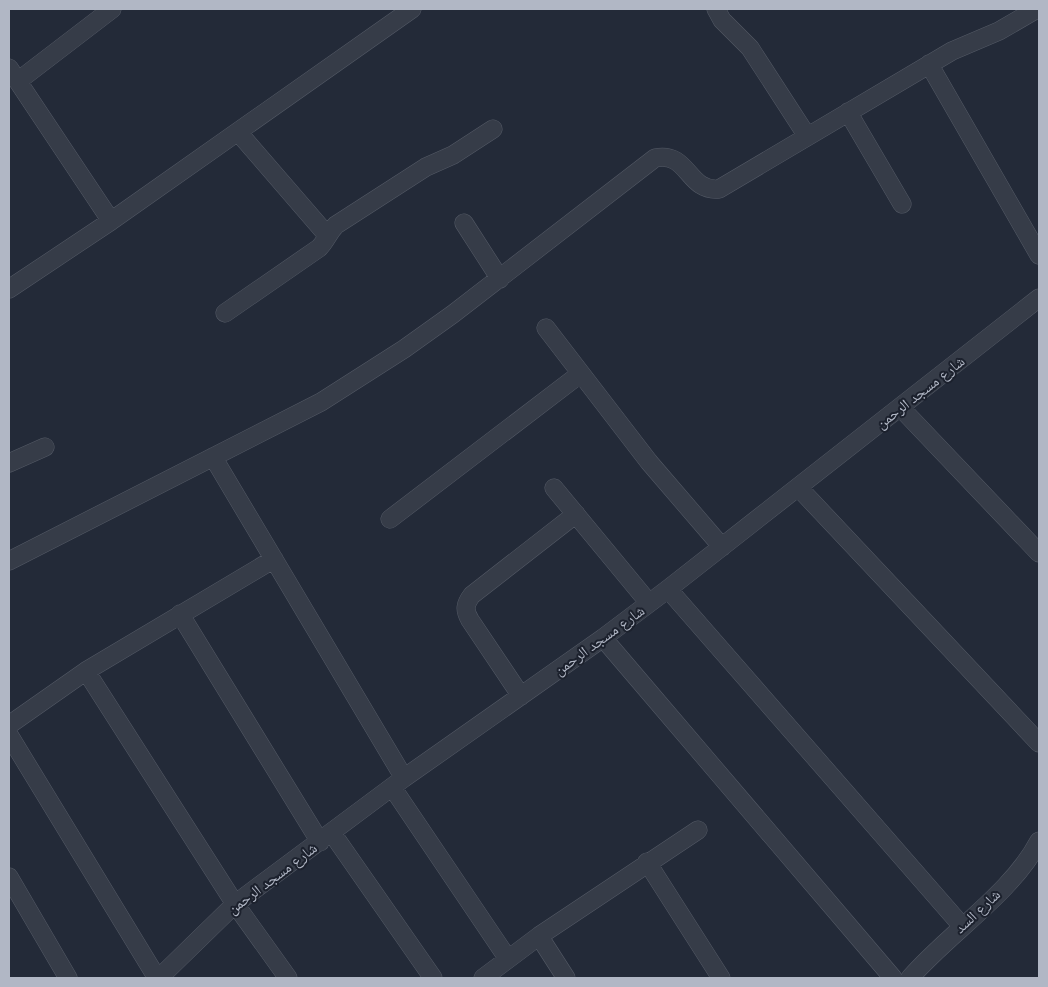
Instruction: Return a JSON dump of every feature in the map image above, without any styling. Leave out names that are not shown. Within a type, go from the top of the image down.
[{"type":"street","points":[[111,220],[13,75],[112,9]]},
{"type":"street","points":[[9,289],[238,132],[412,9]]},
{"type":"street","points":[[716,9],[722,20],[750,48],[807,136]]},
{"type":"street","points":[[9,561],[321,402],[366,374],[404,349],[500,279],[655,158],[664,156],[673,158],[704,188],[719,189],[929,64],[952,51],[999,31],[1037,9]]},
{"type":"street","points":[[929,64],[1039,255]]},
{"type":"street","points":[[848,112],[902,204]]},
{"type":"street","points":[[225,313],[319,248],[336,225],[426,167],[452,155],[493,129]]},
{"type":"street","points":[[238,132],[327,235]]},
{"type":"street","points":[[464,223],[500,279]]},
{"type":"street","name":"شارع مسجد الرحمن","points":[[158,978],[236,904],[398,783],[603,638],[668,589],[1039,298]]},
{"type":"street","points":[[546,328],[649,462],[722,547]]},
{"type":"street","points":[[390,519],[580,374]]},
{"type":"street","points":[[900,407],[1039,553]]},
{"type":"street","points":[[9,463],[46,446]]},
{"type":"street","points":[[213,457],[274,559],[398,783],[508,959]]},
{"type":"street","points":[[554,488],[649,603]]},
{"type":"street","points":[[799,488],[1039,743]]},
{"type":"street","points":[[521,696],[465,612],[466,602],[576,514]]},
{"type":"street","points":[[158,978],[10,736],[86,671],[274,559]]},
{"type":"street","points":[[668,589],[962,926]]},
{"type":"street","points":[[180,614],[326,837],[433,978]]},
{"type":"street","points":[[603,638],[892,978]]},
{"type":"street","points":[[86,671],[236,904],[288,978]]},
{"type":"street","points":[[483,978],[539,936],[647,862],[698,830]]},
{"type":"street","name":"شارع السد","points":[[910,978],[1018,873],[1039,841]]},
{"type":"street","points":[[647,862],[721,978]]},
{"type":"street","points":[[9,877],[68,978]]},
{"type":"street","points":[[539,936],[566,978]]}]
